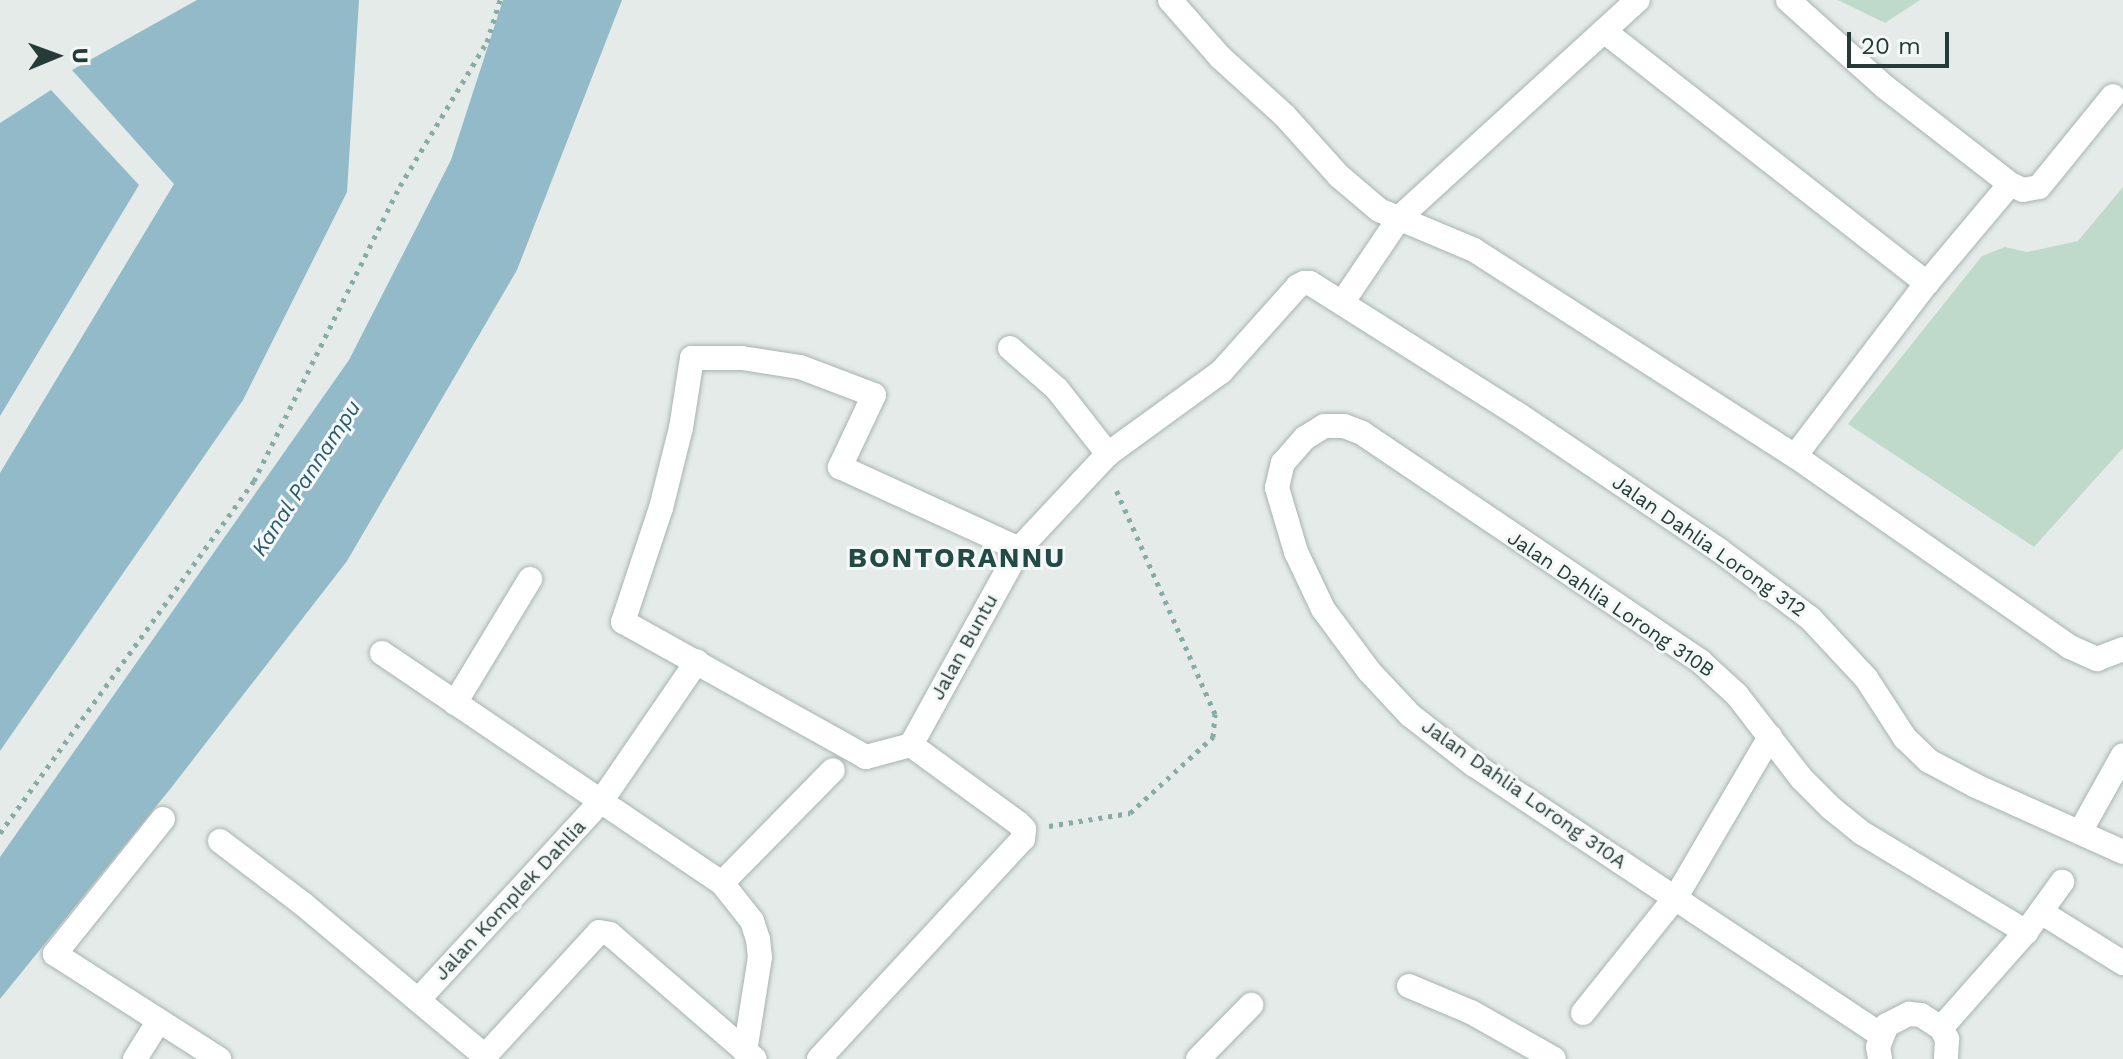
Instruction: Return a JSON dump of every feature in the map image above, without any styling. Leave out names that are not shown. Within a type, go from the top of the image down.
[{"type":"street","points":[[1170,0],[1220,57],[1261,93],[1339,176],[1379,210],[1474,250],[1795,456],[2070,647],[2097,659],[2123,649]]},
{"type":"street","points":[[1342,303],[1400,217],[1638,0]]},
{"type":"street","points":[[1788,0],[1885,87],[2010,184],[2023,190],[2039,187],[2113,96]]},
{"type":"street","points":[[1604,31],[1927,283]]},
{"type":"street","points":[[1795,456],[1927,283],[2010,184]]},
{"type":"street","name":"Jalan Dahlia Lorong 312","points":[[1310,283],[1516,413],[1707,541],[1810,618],[1866,678],[1905,738],[1929,761],[1976,786],[2123,852]]},
{"type":"street","name":"Jalan Buntu","points":[[911,745],[1019,549],[1108,455],[1221,372],[1298,286],[1310,283]]},
{"type":"street","points":[[1010,348],[1057,389],[1108,455]]},
{"type":"street","points":[[819,1059],[1023,839],[1024,829],[911,745],[866,757],[623,622],[661,508],[681,428],[692,358],[742,358],[800,367],[874,395],[840,467],[1019,549]]},
{"type":"street","name":"Jalan Dahlia Lorong 310B","points":[[1283,463],[1305,438],[1324,426],[1344,426],[1362,433],[1701,662],[1737,695],[1802,779],[1862,833],[2026,932]]},
{"type":"street","name":"Jalan Dahlia Lorong 310A","points":[[1283,463],[1277,488],[1278,499],[1296,552],[1323,609],[1369,671],[1410,715],[1474,765],[1676,897],[1880,1047]]},
{"type":"street","points":[[455,703],[530,579]]},
{"type":"street","name":"Jalan Komplek Dahlia","points":[[382,653],[722,883],[752,921],[760,957],[750,1055]]},
{"type":"street","points":[[602,800],[697,661]]},
{"type":"street","points":[[1583,1013],[1676,897],[1770,737]]},
{"type":"street","points":[[2080,832],[2123,755]]},
{"type":"street","points":[[722,883],[833,770]]},
{"type":"street","name":"Jalan Komplek Dahlia","points":[[419,999],[602,800]]},
{"type":"street","points":[[163,819],[55,954],[219,1059]]},
{"type":"street","points":[[220,841],[419,999],[483,1057],[599,932],[610,934],[750,1055]]},
{"type":"street","points":[[1941,1028],[2026,932],[2062,882]]},
{"type":"street","points":[[2041,912],[2123,963]]},
{"type":"street","points":[[1409,986],[1471,1012],[1554,1059]]},
{"type":"street","points":[[1198,1059],[1251,1005]]},
{"type":"street","points":[[1880,1047],[1887,1025],[1909,1014],[1921,1015],[1941,1028],[1947,1039],[1946,1059]]},
{"type":"street","points":[[135,1059],[158,1022]]},
{"type":"path","points":[[0,833],[254,481],[400,186],[487,42],[500,0]]},
{"type":"path","points":[[1024,829],[1130,813],[1213,737],[1215,714],[1108,455]]},
{"type":"green space","points":[[1838,0],[1920,0],[1885,23]]},
{"type":"green space","points":[[2123,187],[2123,448],[2034,547],[1848,424],[1982,256],[2005,247],[2027,252],[2078,241]]},
{"type":"water","points":[[197,0],[359,0],[347,192],[243,400],[0,751],[0,473],[174,184],[72,70]]},
{"type":"water","name":"Kanal Pannampu","points":[[503,0],[622,0],[517,270],[347,561],[171,788],[0,999],[0,857],[349,360],[451,160]]},
{"type":"water","points":[[51,90],[139,185],[0,416],[0,123]]},
{"type":"district","name":"BONTORANNU","points":[[957,558]]}]
